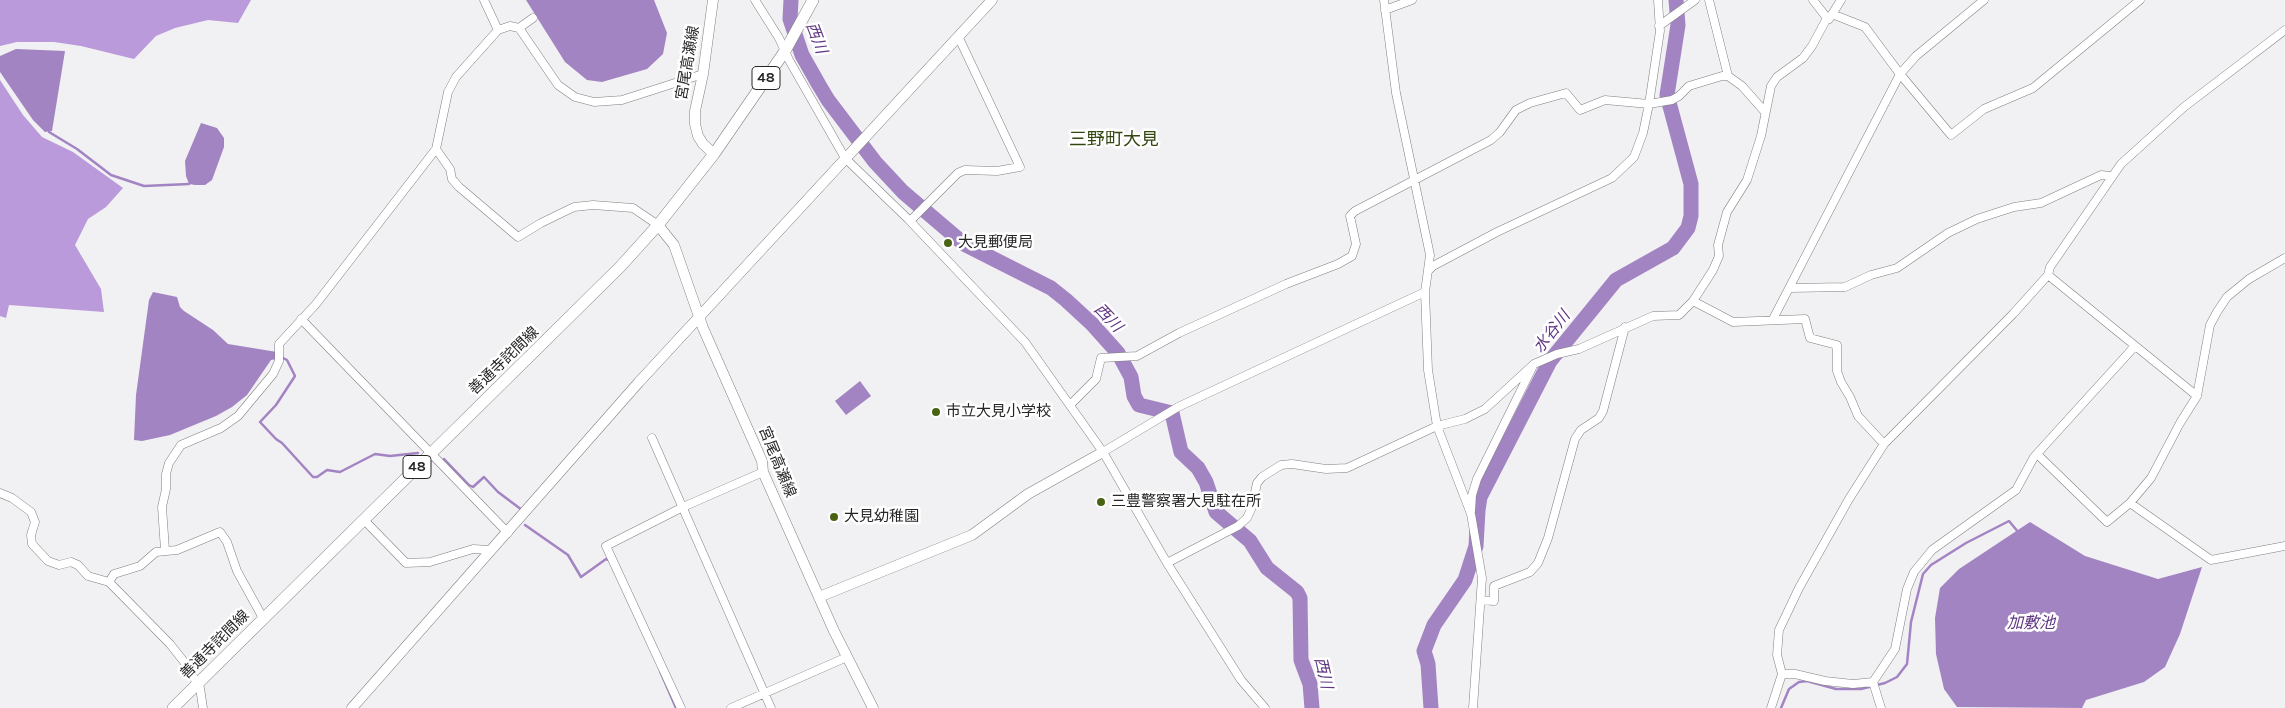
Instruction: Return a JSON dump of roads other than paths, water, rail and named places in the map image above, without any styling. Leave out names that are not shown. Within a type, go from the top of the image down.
[{"type":"main road","name":"善通寺詫間線","points":[[173,708],[620,267],[658,225],[714,154],[785,51],[813,0]]},
{"type":"street","points":[[484,0],[498,30]]},
{"type":"street","name":"宮尾高瀬線","points":[[713,0],[703,74],[695,111],[695,124],[698,136],[703,144],[714,154]]},
{"type":"street","points":[[755,0],[845,158],[910,221],[1025,342],[1102,452],[1167,563],[1241,680],[1263,707]]},
{"type":"street","points":[[352,708],[639,382],[992,0]]},
{"type":"street","points":[[1384,0],[1396,93],[1430,254],[1425,292],[1428,370],[1437,426],[1471,514],[1482,578],[1473,708]]},
{"type":"street","points":[[1385,10],[1412,0]]},
{"type":"street","points":[[1428,271],[1433,266],[1497,232],[1612,178],[1634,157],[1643,133],[1649,104],[1659,26],[1658,0]]},
{"type":"street","points":[[1659,26],[1695,0]]},
{"type":"street","points":[[1709,0],[1728,76]]},
{"type":"street","points":[[1813,0],[1830,16],[1865,27],[1900,74],[1951,135],[1984,109],[2033,88],[2140,0]]},
{"type":"street","points":[[1167,563],[1238,526],[1247,518],[1252,507],[1257,482],[1281,465],[1292,464],[1326,469],[1347,468],[1437,426],[1465,419],[1485,409],[1534,364],[1557,354],[1579,349],[1653,316],[1679,315],[1693,301],[1713,270],[1719,256],[1718,245],[1727,212],[1747,180],[1761,136],[1771,86],[1778,76],[1802,58],[1812,46],[1841,0]]},
{"type":"street","points":[[1773,320],[1900,74],[1916,56],[1984,0]]},
{"type":"street","points":[[518,28],[533,18]]},
{"type":"street","points":[[165,550],[162,507],[169,463],[181,445],[221,428],[238,416],[273,374],[279,361],[279,344],[378,226],[436,150],[448,92],[456,76],[498,30],[510,26],[518,28],[558,85],[575,97],[594,102],[622,100],[703,74]]},
{"type":"street","points":[[1771,708],[1782,674],[1777,655],[1779,630],[1799,588],[1849,499],[1884,444],[2013,314],[2048,275],[2050,267],[2121,164],[2184,107],[2285,30]]},
{"type":"street","points":[[910,221],[958,173],[965,170],[997,171],[1020,167],[958,36]]},
{"type":"street","points":[[1070,405],[1096,379],[1101,358],[1137,356],[1179,333],[1286,284],[1338,264],[1352,256],[1356,244],[1350,216],[1355,211],[1491,140],[1500,132],[1516,110],[1530,103],[1566,93],[1580,110],[1605,100],[1649,104],[1679,96],[1699,81],[1712,77],[1728,76],[1742,86],[1765,112]]},
{"type":"street","points":[[436,150],[450,169],[452,179],[459,187],[518,237],[574,207],[593,205],[633,208],[658,225]]},
{"type":"street","points":[[1790,288],[1845,287],[1871,275],[1897,268],[1948,233],[1977,219],[2014,207],[2041,204],[2102,175],[2111,176]]},
{"type":"street","name":"宮尾高瀬線","points":[[658,225],[674,245],[699,317],[762,461],[763,472],[847,657],[874,708]]},
{"type":"street","points":[[2036,454],[2107,522],[2130,503],[2151,478],[2180,423],[2197,396],[2210,325],[2216,312],[2227,297],[2249,279],[2285,258]]},
{"type":"street","points":[[2048,275],[2197,396]]},
{"type":"street","points":[[820,597],[972,535],[1028,494],[1178,407],[1425,292]]},
{"type":"street","points":[[1693,301],[1732,322],[1805,319],[1810,338],[1837,345],[1836,370],[1841,382],[1858,416],[1884,444]]},
{"type":"street","points":[[301,320],[508,533]]},
{"type":"street","points":[[1481,600],[1494,601],[1494,586],[1530,572],[1538,563],[1548,538],[1575,439],[1581,430],[1599,418],[1603,412],[1625,327]]},
{"type":"street","points":[[1782,674],[1795,674],[1825,682],[1853,684],[1873,682],[1896,649],[1907,588],[1914,572],[1932,550],[2016,490],[2036,454],[2135,346]]},
{"type":"street","points":[[1471,514],[1472,495],[1477,479],[1534,364]]},
{"type":"street","points":[[652,438],[771,708]]},
{"type":"street","points":[[681,708],[606,546],[683,507],[763,472]]},
{"type":"street","points":[[0,493],[12,498],[31,512],[35,522],[31,535],[32,544],[48,561],[59,565],[71,562],[78,565],[88,576],[109,582],[170,644],[198,683],[203,708]]},
{"type":"street","points":[[2130,503],[2211,560],[2285,546]]},
{"type":"street","points":[[364,520],[406,563],[430,562],[472,549],[490,550]]},
{"type":"street","points":[[109,582],[114,574],[140,566],[156,552],[177,550],[220,532],[227,542],[237,571],[263,618]]},
{"type":"street","points":[[731,708],[847,657]]},
{"type":"street","points":[[1873,682],[1881,708]]},
{"type":"water","points":[[526,0],[654,0],[667,33],[663,54],[647,69],[602,82],[587,80],[565,62]]},
{"type":"water","points":[[16,49],[65,51],[52,131],[45,132],[33,120],[0,72],[0,56]]},
{"type":"water","points":[[201,123],[217,128],[224,138],[224,147],[212,180],[205,185],[195,185],[189,184],[186,176],[185,161]]},
{"type":"water","points":[[153,292],[177,297],[180,307],[184,311],[213,330],[228,344],[277,352],[277,359],[271,360],[247,395],[232,407],[216,416],[170,435],[142,441],[134,440],[136,395],[149,300]]},
{"type":"water","points":[[860,381],[871,396],[846,415],[835,401]]},
{"type":"water","name":"加敷池","points":[[2030,522],[2085,556],[2158,579],[2202,567],[2180,634],[2165,667],[2144,682],[2086,700],[2082,708],[1957,707],[1944,689],[1936,654],[1935,618],[1940,588],[1959,569]]},
{"type":"waterway","name":"西川","points":[[791,0],[790,19],[802,55],[828,100],[875,162],[903,192],[964,244],[1051,288],[1066,300],[1092,324],[1118,353],[1131,377],[1134,396],[1139,405],[1172,413],[1181,452],[1198,468],[1206,482],[1216,512],[1250,541],[1267,568],[1297,592],[1300,598],[1301,660],[1310,684],[1312,708]]},
{"type":"waterway","name":"水谷川","points":[[1431,708],[1428,664],[1424,651],[1434,625],[1465,580],[1476,546],[1480,497],[1550,361],[1616,280],[1673,248],[1688,228],[1691,216],[1691,184],[1667,95],[1678,25],[1676,0]]},
{"type":"waterway","points":[[49,132],[77,149],[111,175],[144,186],[189,184]]},
{"type":"waterway","points":[[283,358],[287,360],[295,376],[276,405],[260,422],[313,477],[317,477],[327,470],[340,472],[375,454],[390,456],[418,453]]},
{"type":"waterway","points":[[444,459],[469,485],[473,487],[484,477],[498,492],[522,510]]},
{"type":"waterway","points":[[1781,708],[1789,689],[1799,682],[1807,681],[1836,689],[1861,689],[1885,683],[1897,677],[1907,664],[1911,622],[1923,574],[1931,565],[1966,543],[2009,521],[2019,533]]},
{"type":"waterway","points":[[525,525],[568,555],[581,577],[606,559],[610,561]]},
{"type":"waterway","points":[[660,671],[676,708]]},
{"type":"place","name":"大見郵便局","points":[[948,243]]},
{"type":"place","name":"市立大見小学校","points":[[936,412]]},
{"type":"place","name":"三豊警察署大見駐在所","points":[[1101,502]]},
{"type":"place","name":"大見幼稚園","points":[[834,517]]},
{"type":"district","name":"三野町大見","points":[[1114,140]]}]
